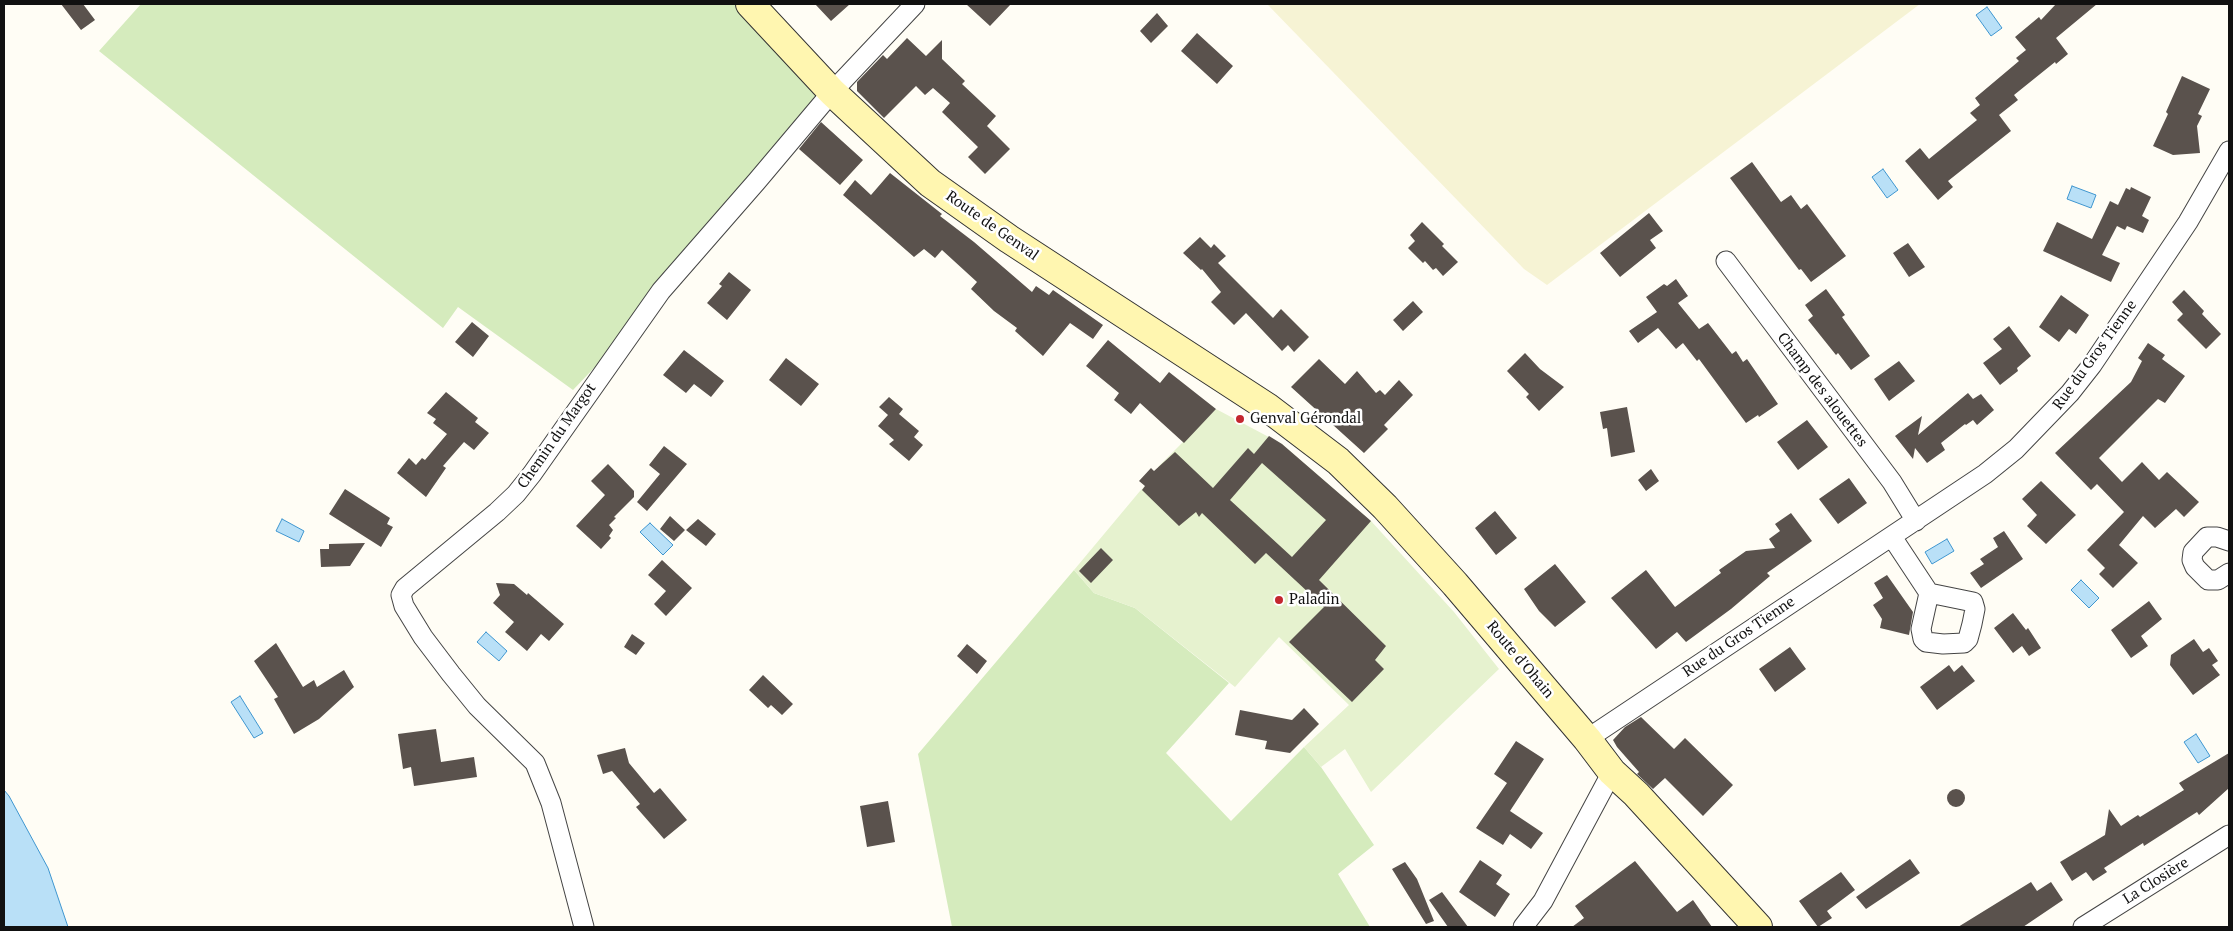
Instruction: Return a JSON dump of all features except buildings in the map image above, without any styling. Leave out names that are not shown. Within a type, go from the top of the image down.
[{"type":"main road","name":"Route de Genval","points":[[750,4],[832,92],[930,183],[968,211],[1267,407]]},
{"type":"main road","name":"Route d'Ohain","points":[[1267,407],[1338,461],[1385,507],[1455,584],[1587,739],[1612,772],[1636,794],[1758,927]]},
{"type":"street","points":[[832,92],[915,4]]},
{"type":"street","name":"Chemin du Margot","points":[[584,927],[550,803],[535,763],[477,706],[423,637],[404,606],[401,595],[405,588],[516,494],[660,291],[832,92]]},
{"type":"street","name":"Rue du Gros Tienne","points":[[1587,739],[1916,521],[1985,474],[2016,449],[2070,394],[2092,365],[2188,222],[2229,151]]},
{"type":"street","name":"Champ des alouettes","points":[[1726,261],[1892,482],[1916,521]]},
{"type":"street","points":[[1892,536],[1929,593]]},
{"type":"street","points":[[2229,541],[2217,537],[2207,537],[2193,552],[2192,560],[2195,567],[2208,580],[2218,580],[2229,572]]},
{"type":"street","points":[[1523,927],[1543,901],[1612,772]]},
{"type":"street","name":"La Closière","points":[[2083,927],[2229,835]]},
{"type":"shaded area","points":[[1267,4],[1920,4],[1547,285],[1524,269]]},
{"type":"green space","points":[[141,4],[738,4],[829,98],[654,305],[573,390],[458,307],[443,328],[99,51]]},
{"type":"green space","name":"Paladin","points":[[1216,409],[1282,444],[1371,521],[1454,612],[1499,669],[1371,792],[1345,749],[1321,767],[1304,747],[1349,705],[1279,637],[1235,687],[1135,608],[1094,593],[1074,570],[1140,491],[1161,471],[1158,467]]},
{"type":"green space","points":[[1074,570],[1094,593],[1135,608],[1229,683],[1166,753],[1231,821],[1304,747],[1321,767],[1374,845],[1338,874],[1370,927],[952,927],[918,754]]},
{"type":"water","points":[[1987,7],[2002,28],[1991,36],[1976,15]]},
{"type":"water","points":[[1883,169],[1898,190],[1887,198],[1872,177]]},
{"type":"water","points":[[2072,186],[2096,195],[2091,208],[2067,199]]},
{"type":"water","points":[[282,519],[304,531],[299,542],[276,531]]},
{"type":"water","points":[[650,523],[673,545],[663,555],[640,532]]},
{"type":"water","points":[[1947,539],[1954,551],[1932,564],[1925,552]]},
{"type":"water","points":[[2081,580],[2099,598],[2089,608],[2071,590]]},
{"type":"water","points":[[486,632],[507,651],[499,661],[477,642]]},
{"type":"water","points":[[240,696],[263,733],[254,738],[231,702]]},
{"type":"water","points":[[2196,734],[2210,756],[2198,763],[2184,742]]},
{"type":"water","points":[[4,790],[48,868],[68,927],[4,927]]},
{"type":"place","name":"Genval Gérondal","points":[[1240,419]]},
{"type":"place","name":"Paladin","points":[[1279,600]]}]
